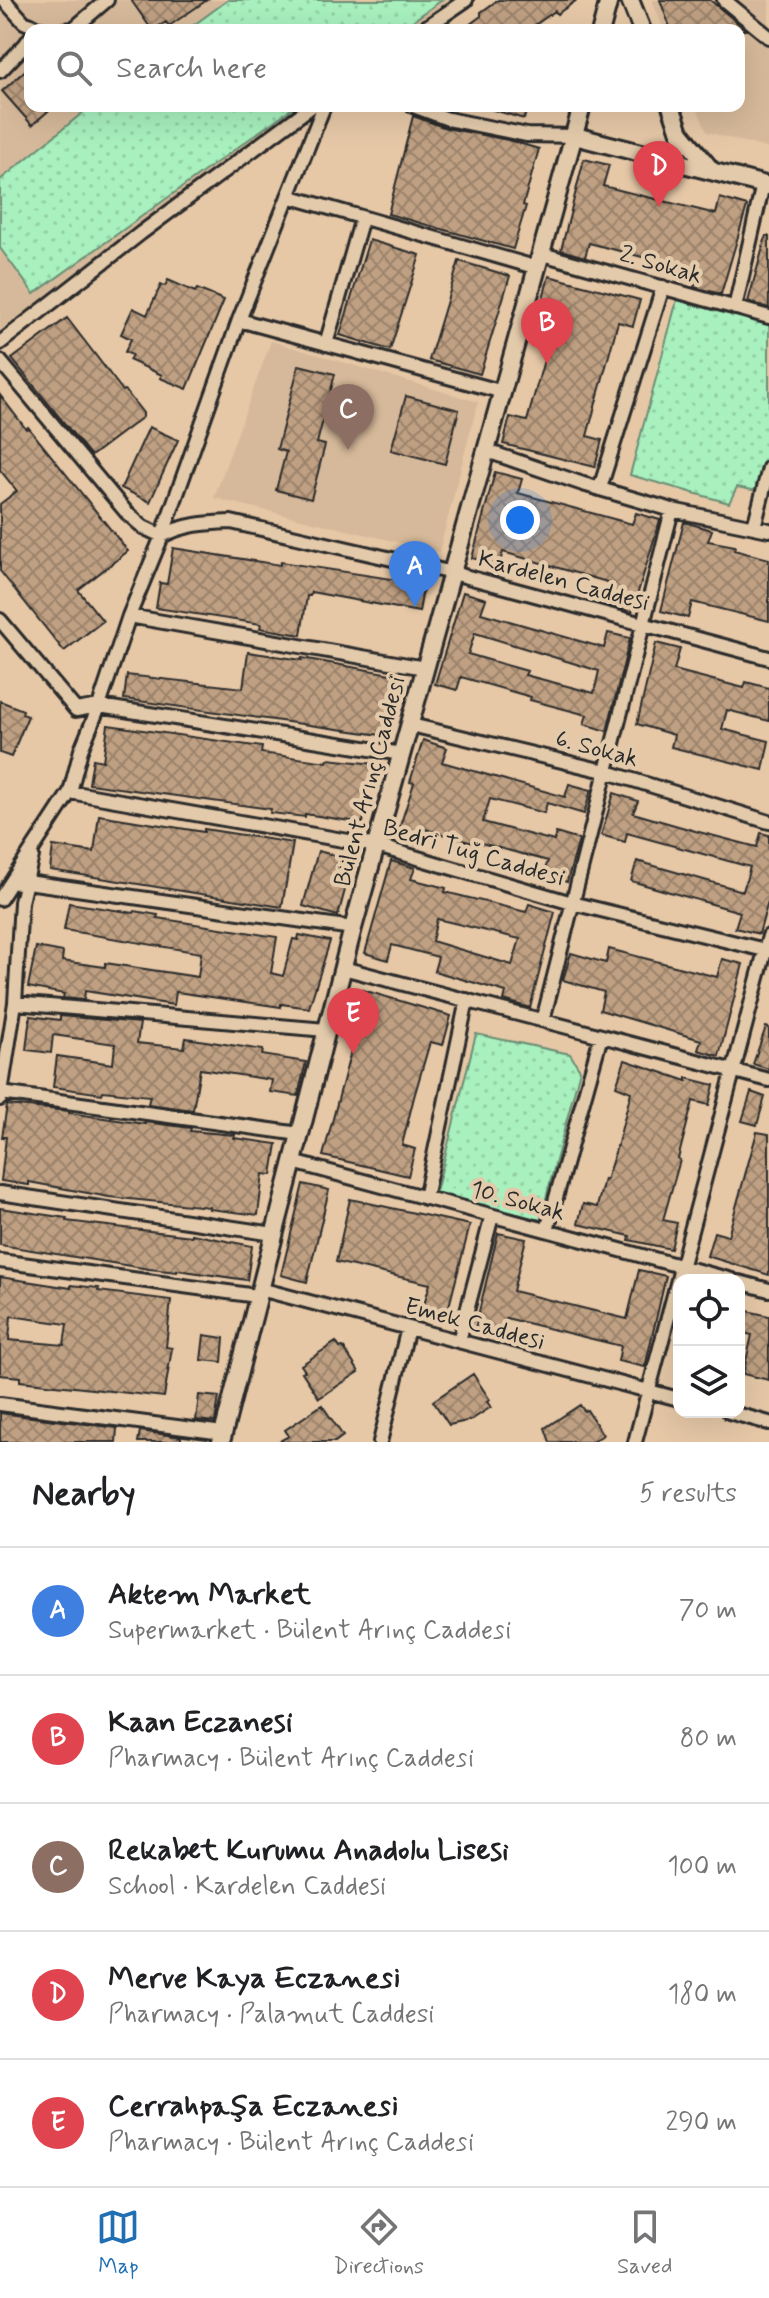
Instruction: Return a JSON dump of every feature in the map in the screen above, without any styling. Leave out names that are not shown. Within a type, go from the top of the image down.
[{"type":"street","points":[[4,0],[27,24]]},
{"type":"street","points":[[79,24],[107,0]]},
{"type":"street","points":[[431,24],[466,0]]},
{"type":"street","points":[[630,0],[640,24]]},
{"type":"street","points":[[724,0],[769,37]]},
{"type":"street","points":[[0,71],[24,44]]},
{"type":"street","points":[[0,343],[304,112]]},
{"type":"street","points":[[0,899],[70,792],[81,750],[129,616],[162,536],[239,320],[322,112]]},
{"type":"street","points":[[429,112],[448,119],[527,135],[575,136],[766,185],[735,308]]},
{"type":"street","name":"Bülent Arınç Caddesi","points":[[222,1437],[353,928],[581,112]]},
{"type":"street","points":[[673,112],[680,132],[711,170]]},
{"type":"street","name":"2. Sokak","points":[[288,196],[362,218],[663,287],[769,317]]},
{"type":"street","points":[[326,344],[362,218]]},
{"type":"street","points":[[600,488],[663,287]]},
{"type":"street","points":[[239,320],[503,392]]},
{"type":"street","points":[[0,361],[127,513],[143,527],[162,536]]},
{"type":"street","points":[[487,451],[672,510],[769,530]]},
{"type":"street","points":[[754,527],[769,468]]},
{"type":"street","points":[[543,1020],[672,510]]},
{"type":"street","name":"Kardelen Caddesi","points":[[162,536],[197,523],[231,522],[453,573],[769,658]]},
{"type":"street","points":[[129,616],[425,668]]},
{"type":"street","points":[[0,620],[76,710],[99,706],[402,754]]},
{"type":"street","name":"6. Sokak","points":[[411,725],[604,771],[769,822]]},
{"type":"street","name":"Bedri Tuğ Caddesi","points":[[70,792],[377,846],[572,903],[767,950]]},
{"type":"street","points":[[34,849],[21,902],[15,1003],[1,1096],[300,1134]]},
{"type":"street","points":[[11,883],[27,882],[353,928]]},
{"type":"street","points":[[635,1442],[769,936]]},
{"type":"street","points":[[343,968],[769,1080]]},
{"type":"street","points":[[425,1198],[467,1000]]},
{"type":"street","points":[[15,1003],[326,1030]]},
{"type":"street","points":[[547,1230],[601,1036]]},
{"type":"street","name":"10. Sokak","points":[[293,1162],[710,1274]]},
{"type":"street","points":[[0,1193],[274,1234]]},
{"type":"street","points":[[459,1341],[492,1216]]},
{"type":"street","name":"Emek Caddesi","points":[[0,1261],[258,1292],[673,1398]]},
{"type":"street","points":[[745,1284],[769,1290]]},
{"type":"street","points":[[380,1442],[408,1328]]},
{"type":"street","points":[[0,1404],[222,1437]]},
{"type":"street","points":[[745,1416],[769,1423]]},
{"type":"shaded area","points":[[0,0],[452,0],[418,24],[24,24],[24,112],[293,112],[208,172],[0,336]]},
{"type":"shaded area","points":[[652,0],[769,0],[769,149],[707,132],[699,112],[745,112],[745,24],[662,24]]},
{"type":"shaded area","points":[[271,341],[478,402],[439,552],[214,498]]},
{"type":"green space","points":[[228,0],[442,0],[408,24],[195,24]]},
{"type":"green space","points":[[84,112],[287,112],[34,294],[0,248],[0,180]]},
{"type":"green space","points":[[677,300],[769,325],[769,449],[758,491],[737,487],[729,503],[630,475]]},
{"type":"green space","points":[[476,1034],[570,1054],[580,1070],[540,1221],[435,1196]]},
{"type":"building","points":[[131,0],[207,0],[172,24],[148,24]]},
{"type":"building","points":[[498,0],[577,0],[537,24],[470,24],[481,16],[481,12]]},
{"type":"building","points":[[660,0],[710,0],[739,24],[669,24]]},
{"type":"building","points":[[24,71],[24,112],[47,112],[32,125],[2,91]]},
{"type":"building","points":[[500,112],[526,112],[524,119]]},
{"type":"building","points":[[413,116],[446,128],[539,149],[513,249],[388,214]]},
{"type":"building","points":[[584,159],[609,165],[603,186],[716,214],[720,198],[747,206],[721,294],[694,287],[699,272],[589,243],[585,257],[561,250]]},
{"type":"building","points":[[766,236],[769,236],[769,308],[748,302]]},
{"type":"building","points":[[369,240],[420,255],[390,350],[340,335]]},
{"type":"building","points":[[459,261],[510,276],[480,374],[429,360]]},
{"type":"building","points":[[549,276],[640,300],[633,326],[618,322],[587,436],[602,440],[595,467],[503,444],[510,417],[527,421],[559,306],[542,302]]},
{"type":"building","points":[[168,280],[224,300],[187,389],[129,360],[132,355],[125,352],[131,339],[121,334],[133,308],[147,315],[161,285],[165,286]]},
{"type":"building","points":[[67,318],[143,413],[143,417],[91,456],[12,359]]},
{"type":"building","points":[[299,365],[335,374],[317,443],[325,445],[311,499],[276,490],[286,452],[277,449]]},
{"type":"building","points":[[0,395],[128,551],[78,590],[103,621],[64,651],[0,571],[0,504],[17,491],[0,470]]},
{"type":"building","points":[[406,396],[459,410],[445,464],[391,450]]},
{"type":"building","points":[[149,427],[178,440],[150,502],[121,488]]},
{"type":"building","points":[[495,472],[522,479],[518,493],[632,524],[636,513],[660,520],[632,612],[607,605],[614,584],[503,552],[499,565],[472,558]]},
{"type":"building","points":[[684,522],[712,530],[708,541],[735,546],[734,550],[769,559],[769,621],[692,602],[688,618],[661,611]]},
{"type":"building","points":[[173,548],[424,584],[419,612],[311,592],[307,596],[301,635],[260,628],[261,624],[156,608],[160,583],[167,584]]},
{"type":"building","points":[[463,592],[486,599],[481,613],[604,648],[608,633],[630,638],[607,731],[584,724],[587,715],[461,677],[457,690],[435,684]],"holes":[[[475,633],[599,671],[594,693],[525,675],[527,671],[468,654]]]},
{"type":"building","points":[[656,643],[680,649],[674,670],[744,688],[746,682],[769,688],[769,721],[727,710],[722,729],[769,741],[763,770],[671,747],[674,735],[637,724]]},
{"type":"building","points":[[248,652],[396,675],[388,736],[124,699],[127,675],[243,688]]},
{"type":"building","points":[[0,701],[23,710],[22,714],[28,716],[11,757],[0,753]]},
{"type":"building","points":[[108,725],[262,747],[261,753],[327,762],[328,759],[375,764],[363,823],[305,814],[305,817],[270,813],[271,809],[89,784],[93,759],[103,761]]},
{"type":"building","points":[[423,740],[447,748],[442,762],[565,797],[569,784],[591,790],[584,814],[547,803],[544,813],[490,799],[483,822],[554,841],[556,833],[579,840],[567,882],[543,875],[548,861],[477,842],[425,829],[420,846],[396,838],[414,783],[410,782]]},
{"type":"building","points":[[614,793],[638,801],[633,813],[699,832],[757,847],[761,833],[769,835],[769,898],[759,934],[735,928],[740,912],[631,881],[637,861],[743,891],[750,867],[627,833],[625,842],[601,835]]},
{"type":"building","points":[[99,815],[293,843],[282,907],[50,870],[53,846],[94,852]]},
{"type":"building","points":[[318,851],[353,860],[338,916],[303,906]]},
{"type":"building","points":[[391,861],[415,868],[411,879],[446,888],[445,892],[526,912],[529,904],[555,912],[530,1008],[504,1000],[506,992],[434,971],[438,957],[392,945],[388,960],[365,953]],"holes":[[[437,919],[520,939],[512,965],[432,941]]]},
{"type":"building","points":[[69,903],[135,911],[158,915],[157,918],[277,937],[271,973],[283,976],[293,939],[298,940],[299,935],[330,941],[309,1008],[176,992],[174,1005],[85,991],[84,1000],[63,998],[64,994],[28,987],[36,947],[63,952],[62,961],[105,967],[105,963],[198,977],[201,953],[64,930]]},
{"type":"building","points":[[609,949],[717,977],[722,959],[743,964],[719,1056],[698,1050],[701,1040],[600,1010],[604,992],[563,980],[571,953],[606,963]]},
{"type":"building","points":[[363,990],[451,1016],[443,1045],[430,1042],[414,1097],[402,1145],[415,1149],[408,1176],[323,1156],[359,1021],[355,1020]]},
{"type":"building","points":[[30,1016],[140,1023],[137,1043],[184,1048],[186,1038],[263,1050],[262,1055],[306,1062],[298,1096],[270,1092],[272,1080],[200,1069],[193,1110],[148,1104],[150,1096],[103,1091],[102,1094],[53,1087],[57,1056],[113,1064],[115,1044],[53,1035],[51,1053],[26,1050]]},
{"type":"building","points":[[766,1027],[769,1028],[769,1069],[753,1064]]},
{"type":"building","points":[[625,1060],[687,1081],[687,1078],[714,1085],[709,1105],[693,1101],[663,1220],[677,1223],[671,1249],[578,1224],[583,1204],[597,1207],[618,1143],[631,1092],[616,1086]]},
{"type":"building","points":[[751,1092],[765,1097],[757,1125],[742,1121]]},
{"type":"building","points":[[7,1105],[191,1128],[190,1131],[235,1135],[234,1138],[277,1144],[272,1175],[263,1174],[258,1215],[109,1197],[29,1182],[29,1185],[1,1181],[6,1137],[2,1137]]},
{"type":"building","points":[[757,1132],[769,1134],[769,1275],[707,1256],[714,1232],[728,1236]]},
{"type":"building","points":[[303,1184],[329,1190],[307,1282],[281,1275]]},
{"type":"building","points":[[350,1199],[470,1225],[446,1318],[422,1311],[430,1284],[336,1262]]},
{"type":"building","points":[[0,1208],[67,1218],[66,1221],[192,1234],[252,1246],[247,1280],[149,1269],[0,1245]]},
{"type":"building","points":[[498,1233],[526,1239],[513,1291],[627,1319],[639,1270],[666,1276],[645,1367],[618,1361],[621,1346],[506,1318],[502,1334],[475,1328]]},
{"type":"building","points":[[0,1277],[171,1300],[166,1347],[172,1348],[164,1397],[20,1381],[20,1377],[0,1375]],"holes":[[[11,1316],[67,1324],[64,1345],[9,1340]]]},
{"type":"building","points":[[745,1310],[769,1316],[769,1380],[745,1374],[752,1335],[745,1333]]},
{"type":"building","points":[[204,1335],[224,1338],[222,1362],[201,1360]]},
{"type":"building","points":[[336,1342],[340,1348],[343,1347],[359,1372],[319,1398],[302,1372],[305,1371],[301,1365]]},
{"type":"building","points":[[473,1374],[490,1400],[487,1402],[491,1407],[471,1420],[449,1425],[433,1401]]},
{"type":"building","points":[[199,1395],[219,1397],[215,1422],[196,1420]]},
{"type":"building","points":[[322,1405],[343,1436],[335,1442],[278,1442],[289,1436],[285,1430]]},
{"type":"building","points":[[580,1405],[584,1411],[587,1410],[603,1435],[592,1442],[550,1442],[545,1428]]},
{"type":"building","points":[[0,1413],[117,1428],[116,1442],[0,1442]]},
{"type":"building","points":[[140,1431],[181,1437],[181,1442],[138,1442]]},
{"type":"place","name":"Merve Kaya Eczanesi","points":[[659,207]]},
{"type":"place","name":"Kaan Eczanesi","points":[[547,364]]},
{"type":"place","name":"Rekabet Kurumu Anadolu Lisesi","points":[[348,450]]},
{"type":"place","name":"Aktem Market","points":[[415,607]]},
{"type":"place","name":"Cerrahpaşa Eczanesi","points":[[353,1054]]}]
